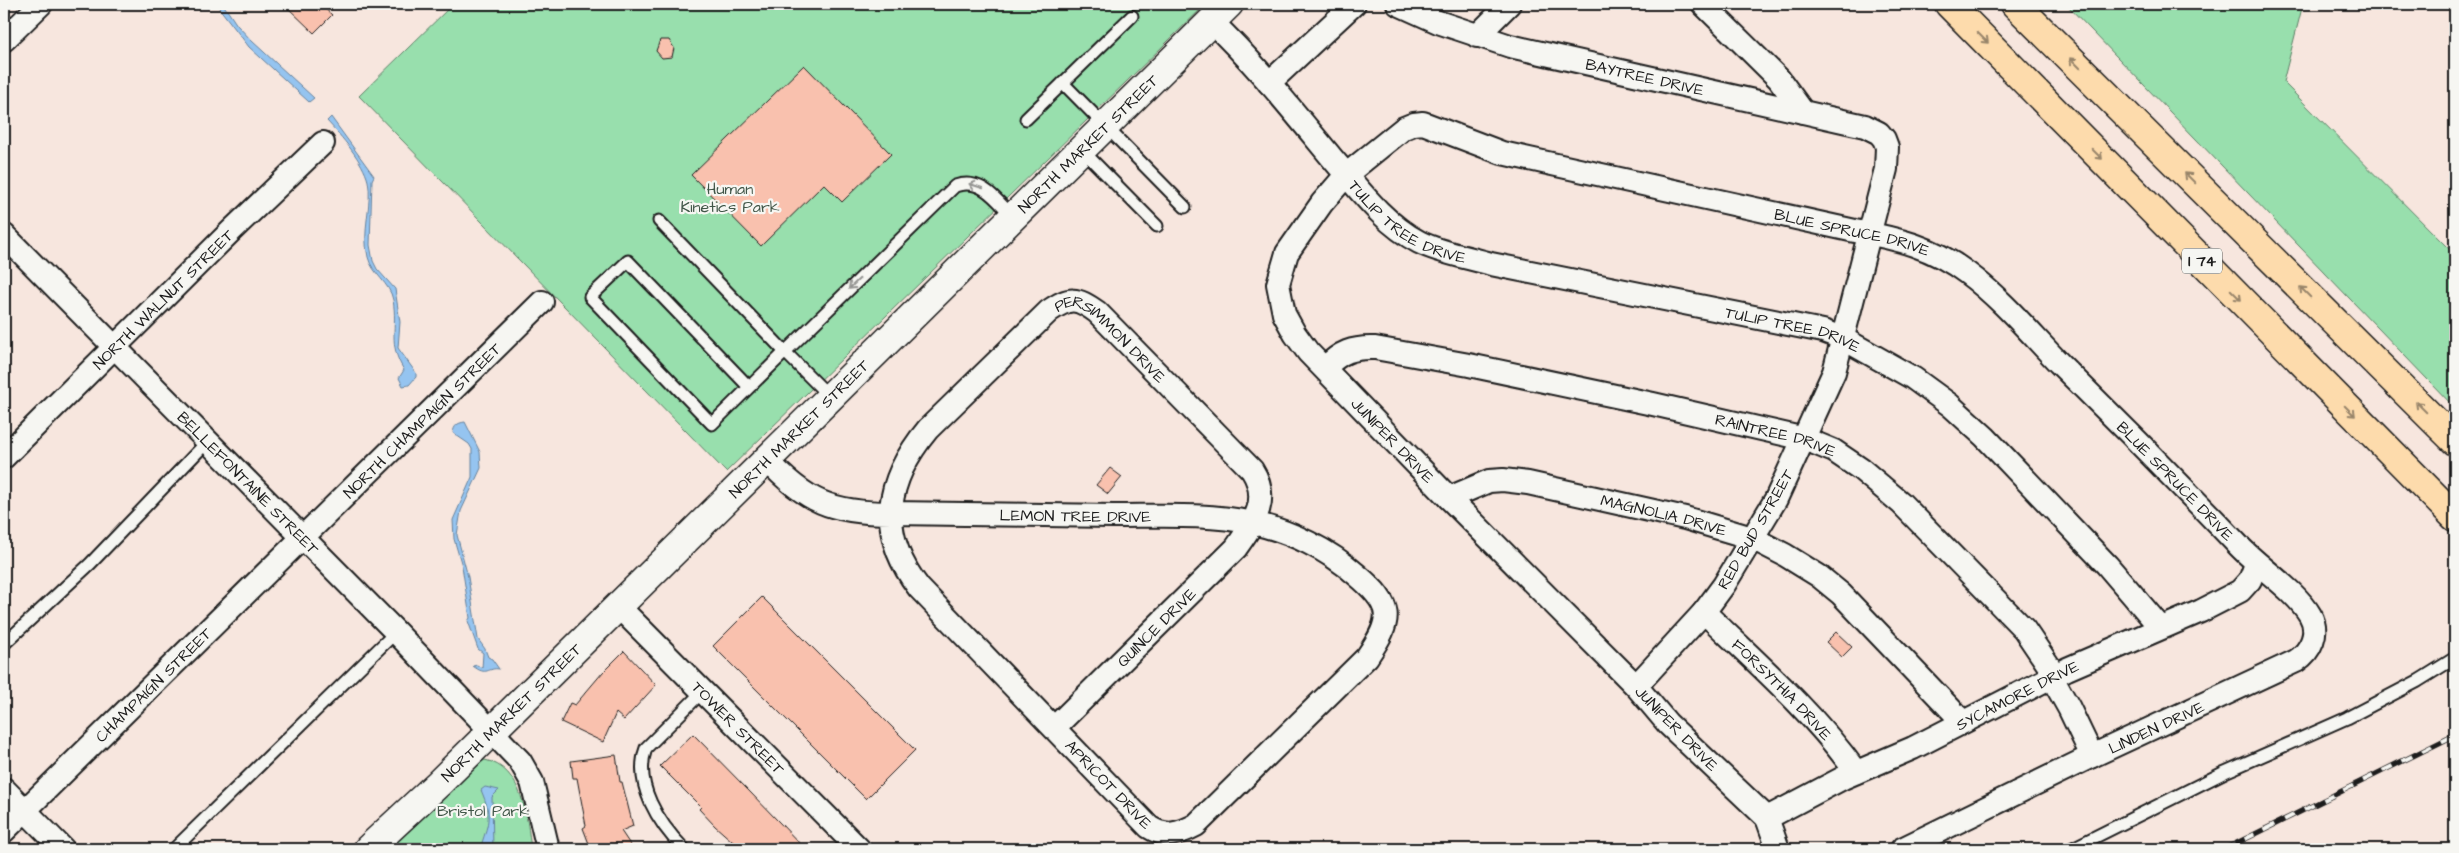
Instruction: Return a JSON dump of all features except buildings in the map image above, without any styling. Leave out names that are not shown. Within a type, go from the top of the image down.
[{"type":"highway","name":"I 74","points":[[1949,4],[2455,517]]},
{"type":"highway","points":[[2015,4],[2455,441]]},
{"type":"main road","name":"NORTH MARKET STREET","points":[[368,849],[618,606],[829,396],[1220,13]]},
{"type":"street","points":[[4,40],[41,4]]},
{"type":"street","points":[[1269,83],[1354,4]]},
{"type":"street","name":"BAYTREE DRIVE","points":[[1398,4],[1478,36],[1519,48],[1865,126],[1879,133],[1887,147]]},
{"type":"street","points":[[1478,36],[1509,4]]},
{"type":"street","points":[[1703,4],[1780,79],[1803,112]]},
{"type":"street","points":[[1220,13],[1269,83],[1346,174]]},
{"type":"street","name":"BLUE SPRUCE DRIVE","points":[[1346,174],[1404,128],[1423,123],[1502,153],[1900,239],[1925,248],[1968,273],[2170,473],[2256,564]]},
{"type":"street","name":"NORTH WALNUT STREET","points":[[4,457],[231,230],[323,143]]},
{"type":"street","name":"RED BUD STREET","points":[[1636,686],[1704,612],[1724,585],[1776,500],[1805,439],[1834,372],[1884,178],[1887,147]]},
{"type":"street","name":"TULIP TREE DRIVE","points":[[1346,174],[1375,207],[1400,230],[1419,242],[1441,251],[1491,264],[1822,331],[1842,338],[1913,378],[1950,404],[1985,437],[2107,565],[2160,627]]},
{"type":"street","name":"JUNIPER DRIVE","points":[[1346,174],[1322,203],[1287,253],[1278,284],[1284,314],[1295,334],[1308,352],[1449,498],[1636,686],[1668,724],[1768,818]]},
{"type":"street","name":"BELLEFONTAINE STREET","points":[[6,243],[114,348],[396,632],[520,761],[532,782],[548,849]]},
{"type":"street","name":"PERSIMMON DRIVE","points":[[891,513],[893,492],[900,468],[911,450],[928,429],[1049,311],[1064,301],[1074,299],[1084,302],[1098,312],[1252,470],[1262,492],[1259,507],[1251,522]]},
{"type":"street","name":"NORTH CHAMPAIGN STREET","points":[[302,538],[542,302]]},
{"type":"street","name":"RAINTREE DRIVE","points":[[1325,368],[1335,358],[1347,351],[1360,348],[1375,348],[1537,379],[1805,439],[1834,451],[1862,470],[1901,503],[2024,629],[2044,656],[2051,676],[2092,756]]},
{"type":"street","name":"LEMON TREE DRIVE","points":[[766,459],[804,495],[823,504],[844,510],[891,513],[1188,516],[1251,522],[1269,527],[1328,554],[1351,569],[1380,598]]},
{"type":"street","name":"MAGNOLIA DRIVE","points":[[1449,498],[1474,490],[1489,481],[1528,483],[1685,518],[1752,538],[1819,576],[1840,594],[1962,721]]},
{"type":"street","name":"APRICOT DRIVE","points":[[891,513],[892,535],[907,573],[919,588],[1149,827],[1157,832],[1171,835],[1196,826],[1367,657],[1382,635],[1386,623],[1386,611],[1380,598]]},
{"type":"street","name":"QUINCE DRIVE","points":[[1054,728],[1236,548],[1251,522]]},
{"type":"street","name":"CHAMPAIGN STREET","points":[[4,831],[302,538]]},
{"type":"street","name":"SYCAMORE DRIVE","points":[[1768,818],[1856,772],[1913,748],[2051,676],[2240,591],[2250,580],[2256,564]]},
{"type":"street","name":"LINDEN DRIVE","points":[[1902,849],[2092,756],[2279,669],[2304,655],[2312,641],[2313,626],[2310,616],[2298,601],[2256,564]]},
{"type":"street","name":"TOWER STREET","points":[[618,606],[859,849]]},
{"type":"street","name":"FORSYTHIA DRIVE","points":[[1704,612],[1805,712],[1837,746],[1856,772]]},
{"type":"street","points":[[4,789],[63,849]]},
{"type":"street","points":[[1768,818],[1778,849]]},
{"type":"lane","points":[[1026,118],[1132,16]]},
{"type":"lane","points":[[1063,83],[1185,207]]},
{"type":"lane","points":[[1081,149],[1157,226]]},
{"type":"lane","points":[[749,387],[628,262],[590,297],[712,424],[955,186],[964,183],[975,184],[985,189],[1012,216]]},
{"type":"lane","points":[[659,221],[829,396]]},
{"type":"lane","points":[[4,644],[90,564],[207,442]]},
{"type":"lane","points":[[174,849],[396,632]]},
{"type":"lane","points":[[2071,849],[2225,772],[2347,718],[2418,681],[2455,658]]},
{"type":"lane","points":[[684,849],[668,832],[656,814],[647,790],[642,760],[646,748],[703,691]]},
{"type":"green space","name":"Human Kinetics Park","points":[[453,4],[1206,4],[726,472],[359,96]]},
{"type":"green space","points":[[2066,4],[2303,4],[2283,82],[2455,255],[2455,408]]},
{"type":"green space","name":"Bristol Park","points":[[485,760],[498,765],[508,773],[515,783],[525,809],[531,849],[387,849],[470,768]]},
{"type":"water","points":[[216,4],[223,4],[237,25],[252,41],[314,98],[309,102],[249,47]]},
{"type":"water","points":[[331,117],[374,176],[372,180],[370,245],[373,261],[377,269],[395,289],[400,322],[398,348],[416,373],[416,377],[409,385],[403,386],[399,378],[404,370],[394,343],[393,300],[388,288],[373,268],[368,257],[366,237],[369,199],[368,181],[357,157],[327,121]]},
{"type":"water","points":[[465,422],[480,452],[481,468],[461,511],[457,535],[468,577],[478,639],[488,657],[492,659],[499,669],[484,671],[473,666],[477,665],[482,668],[483,653],[478,649],[468,621],[470,618],[462,566],[454,539],[453,520],[472,477],[472,449],[469,444],[453,433],[456,425]]},
{"type":"water","points":[[485,787],[499,790],[492,797],[493,849],[480,849],[488,820],[487,807],[481,790]]},
{"type":"railway","points":[[2225,849],[2455,735]]}]
